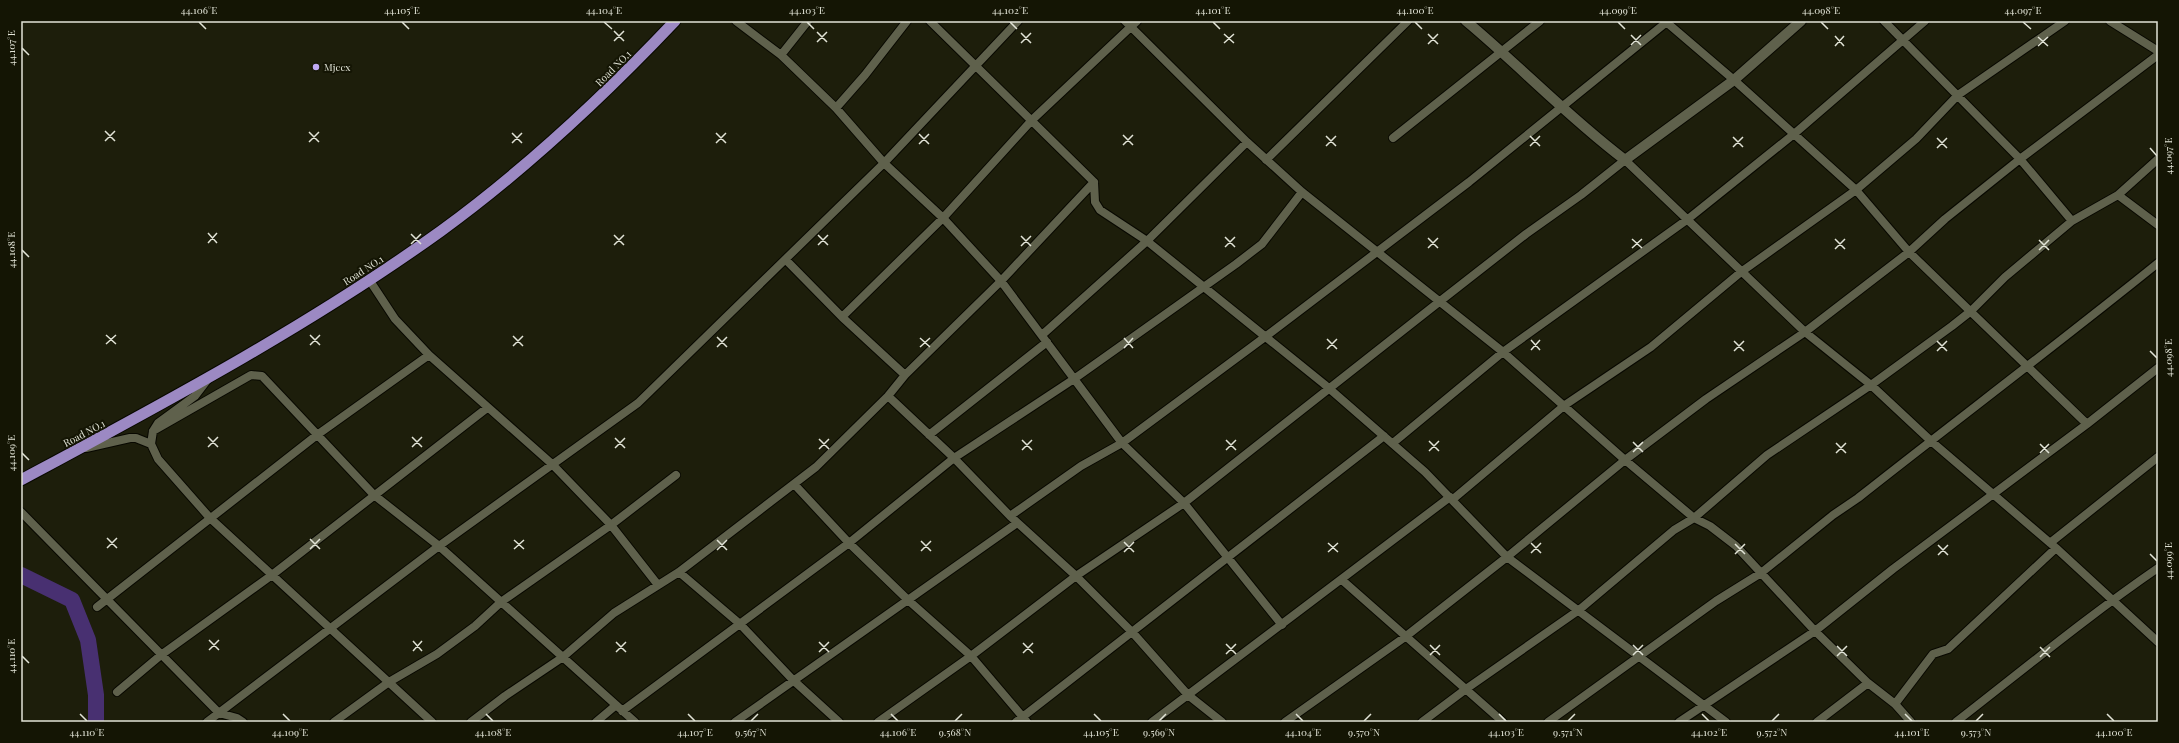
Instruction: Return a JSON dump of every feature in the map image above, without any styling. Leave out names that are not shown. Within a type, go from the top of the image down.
[{"type":"highway","name":"Road NO.1","points":[[21,480],[208,378],[370,281],[443,230],[533,158],[613,86],[676,21]]},
{"type":"street","points":[[736,21],[781,55],[836,108],[884,163],[943,218],[1001,281],[1122,444],[1184,502],[1282,625]]},
{"type":"street","points":[[781,55],[808,21]]},
{"type":"street","points":[[836,108],[865,75],[907,21]]},
{"type":"street","points":[[930,21],[1094,182],[1095,202],[1100,210],[1146,241],[1330,389],[1393,443],[1451,499],[1507,557],[1641,656],[1726,722]]},
{"type":"street","points":[[207,722],[439,546],[638,403],[884,163],[1018,21]]},
{"type":"street","points":[[1125,21],[1134,24],[1247,142],[1302,192],[1438,302],[1503,352],[1565,405],[1625,460],[1694,518],[1710,526],[1736,546],[1815,630],[1868,683],[1895,704],[1911,722]]},
{"type":"street","points":[[1266,160],[1408,21]]},
{"type":"street","points":[[1466,21],[1503,52],[1561,106],[1625,160],[1805,332],[1871,385],[1930,441],[1992,495],[2053,545],[2158,642]]},
{"type":"street","points":[[1393,138],[1503,52],[1540,21]]},
{"type":"street","points":[[1010,516],[1081,466],[1122,444],[1265,337],[1376,251],[1469,182],[1667,21],[1856,190],[1909,252],[2087,424]]},
{"type":"street","points":[[878,722],[971,656],[1076,576],[1184,502],[1330,389],[1438,302],[1581,195],[1625,160],[1734,80],[1801,21]]},
{"type":"street","points":[[1884,21],[2020,159],[2072,221]]},
{"type":"street","points":[[1393,443],[1503,352],[1688,219],[1794,134],[1925,21]]},
{"type":"street","points":[[1152,722],[1451,499],[1565,405],[1651,347],[1741,272],[1856,190],[1916,139],[1958,95],[2065,21]]},
{"type":"street","points":[[2110,21],[2158,51]]},
{"type":"street","points":[[842,317],[943,218],[1032,120],[1134,24]]},
{"type":"street","points":[[1285,722],[1405,637],[1507,557],[1625,460],[1706,399],[1805,332],[1909,252],[1945,219],[2020,159],[2158,55]]},
{"type":"street","points":[[929,435],[1045,339],[1247,142]]},
{"type":"street","points":[[1422,722],[1466,689],[1579,610],[1674,530],[1694,518],[1767,455],[1871,385],[1971,311],[2005,277],[2072,221],[2118,195],[2158,159]]},
{"type":"street","points":[[471,722],[505,696],[563,657],[614,613],[679,572],[816,467],[888,396],[905,375],[1001,281],[1094,182]]},
{"type":"street","points":[[622,711],[849,543],[954,458],[1074,378],[1204,287],[1262,244],[1302,192]]},
{"type":"street","points":[[2118,195],[2158,225]]},
{"type":"street","points":[[786,260],[842,317],[905,375]]},
{"type":"street","points":[[1548,722],[1716,601],[1761,573],[1833,514],[1858,498],[2027,365],[2070,334],[2158,263]]},
{"type":"street","points":[[370,281],[395,319],[429,355],[552,464],[611,525],[658,585]]},
{"type":"street","points":[[97,607],[317,435],[429,355]]},
{"type":"street","points":[[1679,722],[1705,706],[1815,630],[1893,569],[2087,424],[2158,368]]},
{"type":"street","points":[[153,431],[251,374],[262,376],[374,495],[439,546],[563,657],[615,706],[635,722]]},
{"type":"street","points":[[208,378],[195,396],[158,423],[153,431],[151,444],[158,459],[166,470],[210,518],[432,722]]},
{"type":"street","points":[[888,396],[954,458],[1017,523],[1076,576],[1132,633],[1188,694],[1222,722]]},
{"type":"street","points":[[117,692],[161,655],[272,575],[487,408]]},
{"type":"street","points":[[794,484],[849,543],[908,600],[971,656],[1022,720],[1384,436]]},
{"type":"street","points":[[76,450],[130,438],[136,438],[151,444]]},
{"type":"street","points":[[1895,704],[1933,654],[1948,649],[2053,545],[2158,457]]},
{"type":"street","points":[[334,722],[389,682],[437,654],[475,626],[502,602],[611,525],[676,475]]},
{"type":"street","points":[[21,512],[219,713],[237,718],[243,722]]},
{"type":"street","points":[[735,722],[1017,523]]},
{"type":"street","points":[[1956,722],[2112,599],[2158,568]]},
{"type":"street","points":[[679,572],[740,624],[793,680],[839,722]]},
{"type":"street","points":[[1342,580],[1503,722]]},
{"type":"street","points":[[1817,722],[1868,683]]},
{"type":"street","points":[[596,722],[615,706]]},
{"type":"waterway","points":[[21,575],[72,600],[88,640],[96,695],[96,722]]},
{"type":"place","name":"Mjeex","points":[[316,67]]}]
